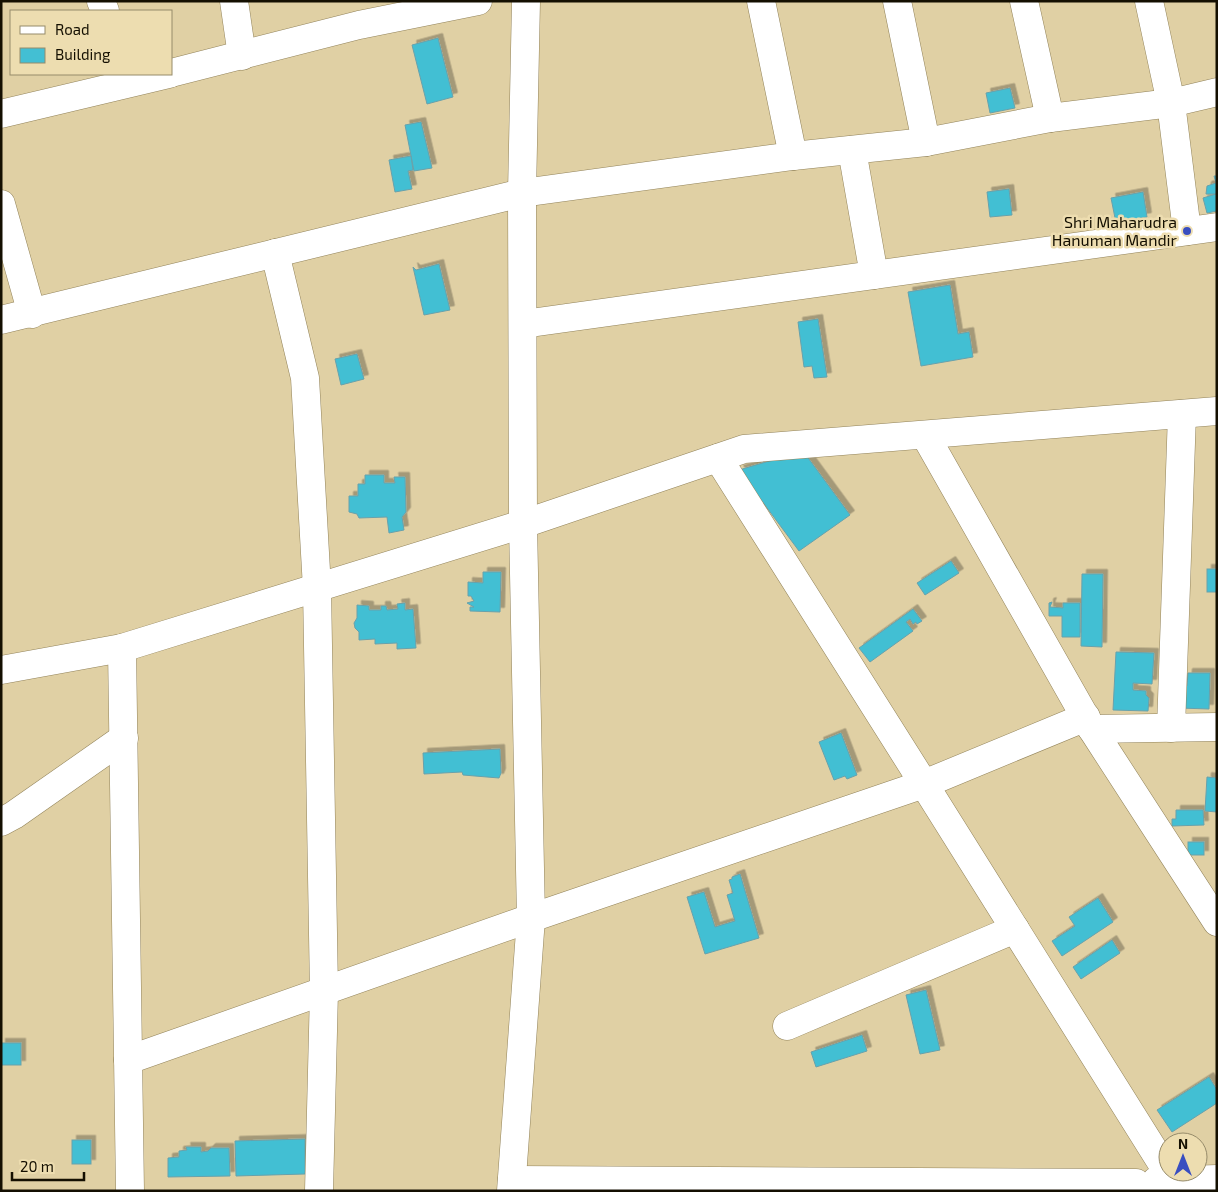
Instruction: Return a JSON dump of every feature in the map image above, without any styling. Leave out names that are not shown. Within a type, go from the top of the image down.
[{"type":"street","points":[[234,1],[242,56]]},
{"type":"street","points":[[172,74],[242,56],[358,13],[478,1]]},
{"type":"street","points":[[526,1],[522,193],[524,524],[531,918],[512,1185],[1134,1187],[1162,1182]]},
{"type":"street","points":[[761,1],[794,156]]},
{"type":"street","points":[[896,1],[926,142]]},
{"type":"street","points":[[1024,1],[1050,118]]},
{"type":"street","points":[[1149,1],[1171,103],[1187,231]]},
{"type":"street","points":[[1,114],[132,78],[160,75]]},
{"type":"street","points":[[1,320],[32,314],[522,193],[794,156],[926,142],[1050,118],[1171,103],[1217,92]]},
{"type":"street","points":[[852,150],[874,275]]},
{"type":"street","points":[[1,204],[32,314]]},
{"type":"street","points":[[523,324],[1217,227]]},
{"type":"street","points":[[275,253],[305,378],[317,588],[324,991],[319,1191]]},
{"type":"street","points":[[1,670],[122,648],[524,524],[744,450],[1217,411]]},
{"type":"street","points":[[1171,728],[1182,414]]},
{"type":"street","points":[[925,435],[1089,723],[1206,890],[1217,922]]},
{"type":"street","points":[[718,458],[1158,1156]]},
{"type":"street","points":[[122,648],[130,1191]]},
{"type":"street","points":[[128,1060],[531,918],[924,784],[1089,723],[1171,728],[1217,727]]},
{"type":"street","points":[[1,822],[14,815],[124,738]]},
{"type":"street","points":[[787,1026],[1015,929]]},
{"type":"building","points":[[438,38],[453,97],[427,104],[412,45]]},
{"type":"building","points":[[1010,88],[1015,108],[990,113],[986,93]]},
{"type":"building","points":[[421,122],[432,168],[414,171],[405,125]]},
{"type":"building","points":[[411,156],[413,170],[408,171],[412,189],[395,192],[389,160]]},
{"type":"building","points":[[1214,176],[1217,176],[1217,211],[1207,213],[1203,198],[1216,194],[1206,194],[1207,186],[1216,183]]},
{"type":"building","points":[[1009,189],[1012,215],[990,217],[987,192]]},
{"type":"building","points":[[1143,192],[1147,217],[1116,223],[1111,198]]},
{"type":"building","points":[[439,264],[450,310],[424,315],[413,267],[416,270]]},
{"type":"building","points":[[950,285],[958,334],[969,332],[973,357],[921,366],[908,292]]},
{"type":"building","points":[[818,319],[827,377],[814,378],[812,366],[804,367],[798,322]]},
{"type":"building","points":[[357,354],[364,379],[341,385],[335,359]]},
{"type":"building","points":[[803,451],[850,515],[799,551],[739,470]]},
{"type":"building","points":[[365,475],[384,475],[384,483],[395,483],[394,477],[405,477],[406,512],[402,517],[404,530],[389,533],[387,517],[359,518],[357,514],[349,512],[349,496],[358,496],[358,484],[365,484]]},
{"type":"building","points":[[951,561],[959,573],[925,595],[917,583]]},
{"type":"building","points":[[1207,569],[1217,569],[1217,592],[1207,592]]},
{"type":"building","points":[[483,572],[501,572],[500,612],[470,611],[470,607],[474,607],[467,603],[474,601],[471,596],[468,596],[468,582],[483,583]]},
{"type":"building","points":[[1082,574],[1103,574],[1102,647],[1081,646]]},
{"type":"building","points":[[1052,602],[1050,607],[1063,608],[1063,603],[1080,603],[1080,637],[1062,637],[1062,616],[1049,616],[1049,603]]},
{"type":"building","points":[[405,603],[405,610],[413,609],[416,648],[397,649],[397,643],[375,644],[375,639],[359,640],[359,632],[355,628],[354,623],[357,618],[357,605],[369,606],[369,610],[381,610],[381,606],[386,606],[387,610],[398,609],[397,604]]},
{"type":"building","points":[[913,609],[922,621],[913,624],[910,619],[906,622],[913,631],[870,662],[859,648]]},
{"type":"building","points":[[1116,652],[1154,653],[1152,684],[1133,683],[1133,690],[1146,691],[1146,695],[1149,698],[1148,711],[1113,710]]},
{"type":"building","points":[[1188,673],[1210,673],[1209,709],[1179,708],[1184,688],[1187,686]]},
{"type":"building","points":[[841,733],[857,775],[847,779],[845,776],[834,780],[819,742]]},
{"type":"building","points":[[500,749],[501,773],[499,778],[463,775],[462,772],[424,774],[423,753]]},
{"type":"building","points":[[1207,777],[1217,778],[1217,812],[1205,811]]},
{"type":"building","points":[[1176,810],[1203,810],[1204,825],[1172,826],[1172,819],[1176,819]]},
{"type":"building","points":[[1188,842],[1204,842],[1204,855],[1188,855]]},
{"type":"building","points":[[740,874],[759,938],[705,954],[687,897],[704,892],[715,927],[735,921],[727,895],[733,893],[729,880]]},
{"type":"building","points":[[1098,898],[1113,922],[1062,956],[1052,941],[1075,926],[1069,917]]},
{"type":"building","points":[[1112,940],[1120,953],[1081,979],[1073,967]]},
{"type":"building","points":[[926,990],[940,1050],[920,1054],[906,995]]},
{"type":"building","points":[[862,1035],[867,1051],[816,1067],[811,1052]]},
{"type":"building","points":[[1,1043],[21,1043],[21,1065],[1,1065]]},
{"type":"building","points":[[1209,1077],[1217,1090],[1217,1103],[1172,1132],[1157,1110]]},
{"type":"building","points":[[305,1139],[305,1174],[236,1176],[235,1141]]},
{"type":"building","points":[[72,1140],[91,1140],[91,1164],[72,1164]]},
{"type":"building","points":[[186,1147],[201,1147],[201,1152],[208,1151],[211,1148],[229,1148],[230,1176],[168,1177],[168,1158],[179,1157],[179,1151],[187,1150]]},
{"type":"place","name":"Shri Maharudra Hanuman Mandir","points":[[1187,231]]}]
